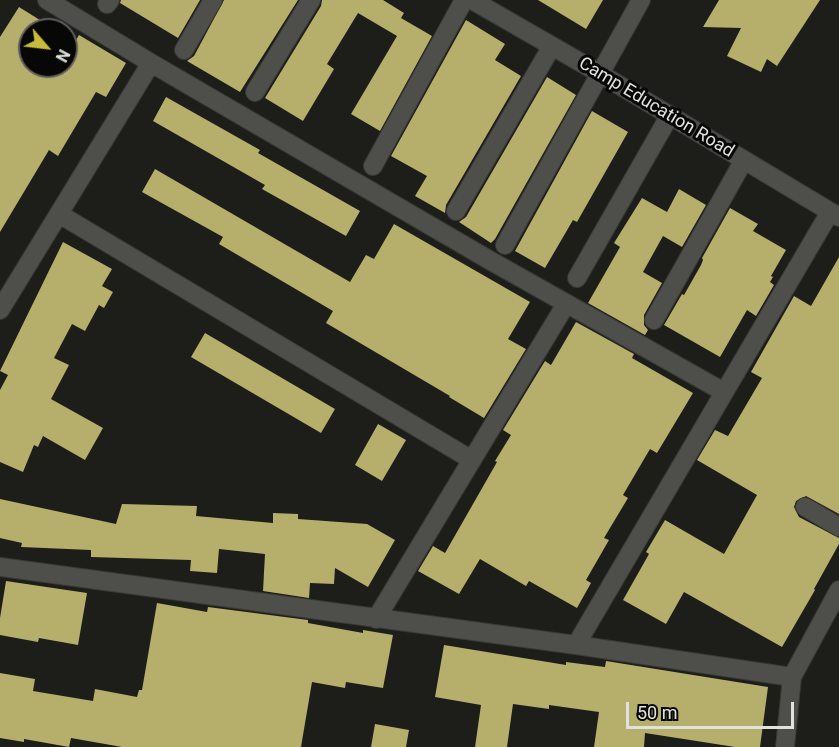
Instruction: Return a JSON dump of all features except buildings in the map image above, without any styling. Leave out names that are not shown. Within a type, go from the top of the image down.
[{"type":"street","points":[[47,0],[566,304],[724,392]]},
{"type":"street","points":[[184,50],[213,0]]},
{"type":"street","points":[[255,92],[311,0]]},
{"type":"street","points":[[373,166],[464,0]]},
{"type":"street","name":"Camp Education Road","points":[[472,0],[834,214]]},
{"type":"street","points":[[505,245],[641,0]]},
{"type":"street","points":[[456,212],[552,46]]},
{"type":"street","points":[[0,310],[151,63]]},
{"type":"street","points":[[577,278],[670,116]]},
{"type":"street","points":[[654,320],[744,160]]},
{"type":"street","points":[[59,214],[472,460]]},
{"type":"street","points":[[576,645],[724,392],[834,214]]},
{"type":"street","points":[[376,619],[566,304]]},
{"type":"street","points":[[805,507],[839,527]]},
{"type":"street","points":[[0,567],[576,645],[792,677]]},
{"type":"street","points":[[785,747],[792,677],[839,590]]}]
